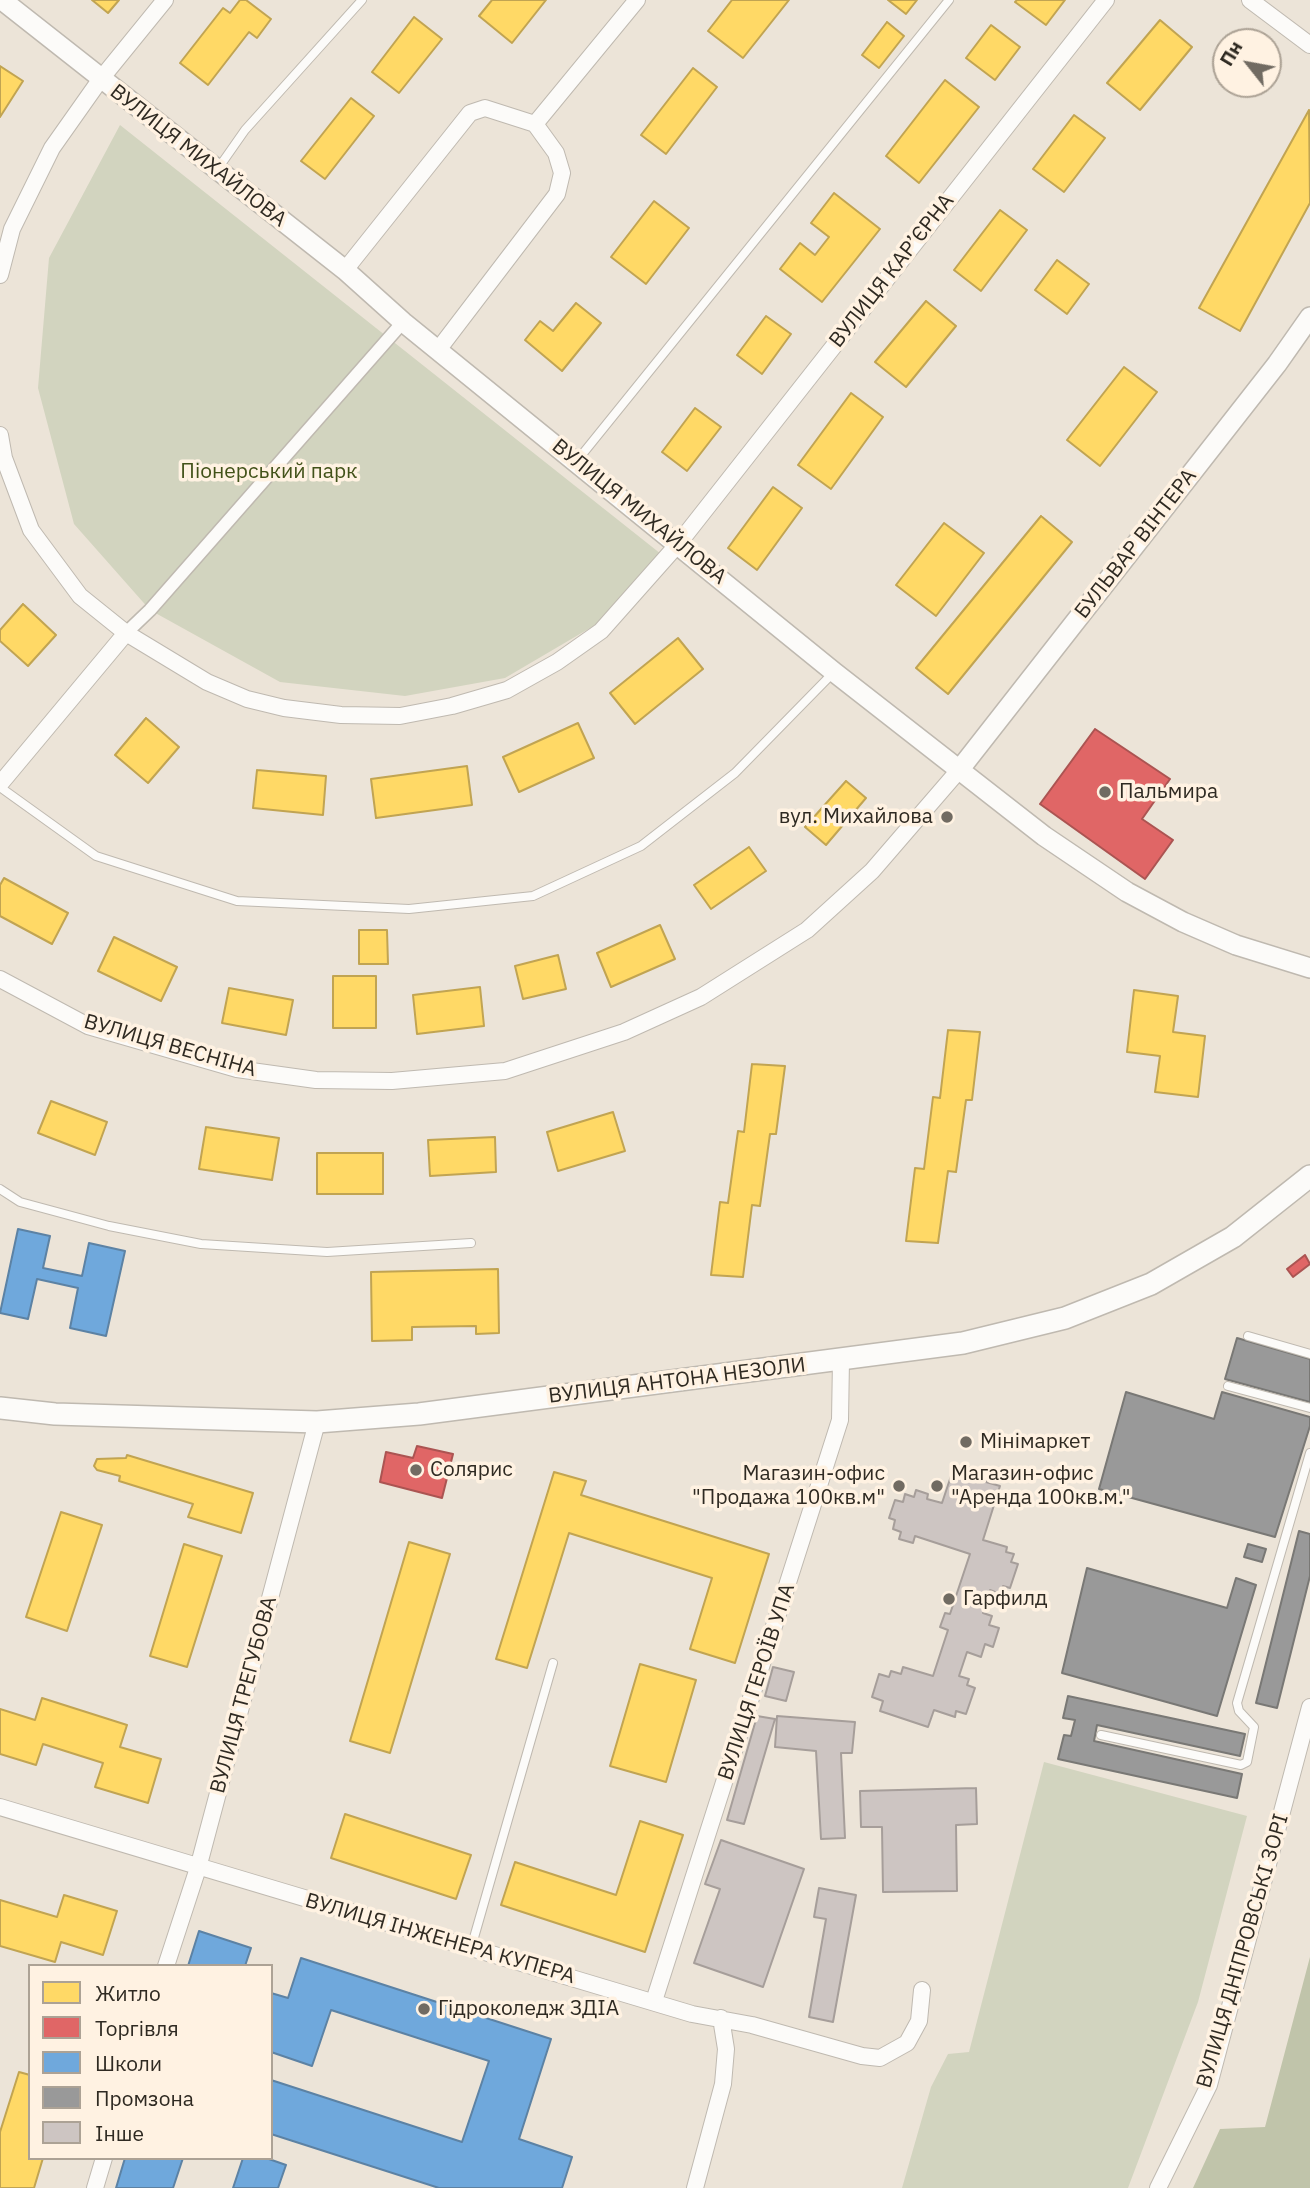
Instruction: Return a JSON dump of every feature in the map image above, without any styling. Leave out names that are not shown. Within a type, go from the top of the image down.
[{"type":"main road","name":"ВУЛИЦЯ АНТОНА НЕЗОЛИ","points":[[0,1408],[55,1414],[317,1422],[419,1414],[963,1343],[1065,1318],[1139,1289],[1233,1237],[1310,1176]]},
{"type":"street","name":"ВУЛИЦЯ МИХАЙЛОВА","points":[[2,0],[100,80],[345,270],[403,322],[834,671],[1044,836],[1127,892],[1236,945],[1310,968]]},
{"type":"street","points":[[0,275],[12,229],[52,148],[100,80],[165,0]]},
{"type":"street","points":[[535,124],[637,0]]},
{"type":"street","name":"ВУЛИЦЯ КАР’ЄРНА","points":[[0,435],[4,458],[31,530],[80,596],[126,633],[207,682],[247,699],[284,708],[341,715],[400,716],[452,706],[508,690],[557,662],[601,631],[679,543],[1106,0]]},
{"type":"street","points":[[1250,0],[1310,45]]},
{"type":"street","points":[[345,270],[470,113],[485,108],[535,124],[556,153],[562,173],[557,194],[438,350]]},
{"type":"street","name":"БУЛЬВАР ВІНТЕРА","points":[[960,769],[1278,364],[1310,317]]},
{"type":"street","points":[[0,785],[126,633],[150,610],[403,322]]},
{"type":"street","name":"ВУЛИЦЯ ВЕСНІНА","points":[[0,979],[88,1026],[237,1069],[316,1080],[379,1081],[505,1070],[624,1032],[701,998],[807,930],[872,870],[960,769]]},
{"type":"street","name":"ВУЛИЦЯ ГЕРОЇВ УПА","points":[[654,2001],[840,1420],[841,1360]]},
{"type":"street","name":"ВУЛИЦЯ ТРЕГУБОВА","points":[[167,1964],[198,1868],[317,1422]]},
{"type":"street","name":"ВУЛИЦЯ ДНІПРОВСЬКІ ЗОРІ","points":[[1158,2188],[1209,2085],[1310,1707]]},
{"type":"street","name":"ВУЛИЦЯ ІНЖЕНЕРА КУПЕРА","points":[[0,1807],[692,2014],[721,2018],[862,2056],[880,2058],[907,2043],[919,2021],[922,1990]]},
{"type":"street","points":[[695,2188],[723,2084],[726,2049],[721,2018]]},
{"type":"street","points":[[94,2188],[103,2160]]},
{"type":"lane","points":[[217,170],[245,130],[362,0]]},
{"type":"lane","points":[[576,462],[949,0]]},
{"type":"lane","points":[[0,785],[96,856],[236,901],[409,909],[533,895],[641,846],[735,773],[834,671]]},
{"type":"lane","points":[[0,1189],[20,1202],[96,1223],[201,1244],[327,1252],[471,1243]]},
{"type":"lane","points":[[1248,1336],[1310,1354]]},
{"type":"lane","points":[[1228,1386],[1310,1408]]},
{"type":"lane","points":[[1101,1735],[1241,1765],[1247,1762],[1254,1727],[1239,1711],[1237,1703],[1310,1453]]},
{"type":"lane","points":[[471,1948],[553,1664]]},
{"type":"green space","name":"Піонерський парк","points":[[120,125],[661,554],[602,621],[505,678],[405,696],[280,682],[150,610],[74,524],[38,388],[49,258]]},
{"type":"green space","points":[[1044,1762],[1247,1816],[1198,2002],[1128,2188],[902,2188],[931,2087],[948,2054],[969,2052]]},
{"type":"green space","points":[[1310,1957],[1310,2188],[1193,2188],[1220,2129],[1265,2127]]},
{"type":"building: Житло","points":[[92,0],[119,0],[108,13]]},
{"type":"building: Житло","points":[[240,0],[246,0],[271,19],[257,38],[249,32],[208,85],[180,63],[223,8],[230,13]]},
{"type":"building: Житло","points":[[492,0],[546,0],[512,43],[479,16]]},
{"type":"building: Житло","points":[[732,0],[789,0],[743,58],[708,31]]},
{"type":"building: Житло","points":[[888,0],[917,0],[906,14]]},
{"type":"building: Житло","points":[[1065,0],[1046,25],[1015,2]]},
{"type":"building: Житло","points":[[414,17],[442,39],[399,93],[372,72]]},
{"type":"building: Житло","points":[[1160,20],[1192,47],[1140,110],[1107,83]]},
{"type":"building: Житло","points":[[887,22],[904,36],[879,68],[862,55]]},
{"type":"building: Житло","points":[[991,25],[1020,47],[995,80],[966,58]]},
{"type":"building: Житло","points":[[0,66],[23,81],[0,117]]},
{"type":"building: Житло","points":[[693,68],[717,87],[666,154],[641,135]]},
{"type":"building: Житло","points":[[945,80],[979,107],[919,183],[886,156]]},
{"type":"building: Житло","points":[[351,98],[374,116],[325,179],[301,161]]},
{"type":"building: Житло","points":[[1309,110],[1310,203],[1240,331],[1199,308]]},
{"type":"building: Житло","points":[[1074,115],[1105,138],[1064,192],[1033,169]]},
{"type":"building: Житло","points":[[834,193],[880,229],[822,302],[780,269],[800,243],[815,255],[829,237],[811,223]]},
{"type":"building: Житло","points":[[654,201],[689,228],[646,284],[611,257]]},
{"type":"building: Житло","points":[[1000,210],[1027,230],[981,291],[954,270]]},
{"type":"building: Житло","points":[[1057,260],[1089,284],[1067,314],[1035,290]]},
{"type":"building: Житло","points":[[926,301],[956,326],[906,387],[875,362]]},
{"type":"building: Житло","points":[[576,303],[601,323],[562,371],[525,340],[540,321],[553,331]]},
{"type":"building: Житло","points":[[766,316],[791,334],[762,374],[737,355]]},
{"type":"building: Житло","points":[[1124,367],[1157,392],[1100,466],[1067,440]]},
{"type":"building: Житло","points":[[851,393],[883,417],[831,489],[798,465]]},
{"type":"building: Житло","points":[[695,408],[721,427],[687,471],[662,452]]},
{"type":"building: Житло","points":[[773,487],[802,508],[757,570],[728,548]]},
{"type":"building: Житло","points":[[1041,516],[1072,542],[948,694],[916,668]]},
{"type":"building: Житло","points":[[944,523],[984,553],[936,616],[896,585]]},
{"type":"building: Житло","points":[[23,604],[56,635],[28,666],[0,641],[0,630]]},
{"type":"building: Житло","points":[[678,638],[703,669],[635,724],[610,693]]},
{"type":"building: Житло","points":[[146,718],[179,747],[148,783],[115,755]]},
{"type":"building: Житло","points":[[578,723],[594,758],[519,792],[503,757]]},
{"type":"building: Житло","points":[[467,766],[472,805],[376,818],[371,779]]},
{"type":"building: Житло","points":[[257,770],[326,776],[323,815],[253,808]]},
{"type":"building: Житло","points":[[846,781],[866,798],[826,845],[805,827]]},
{"type":"building: Житло","points":[[749,847],[766,871],[711,909],[694,885]]},
{"type":"building: Житло","points":[[4,878],[68,913],[52,944],[0,916],[0,885]]},
{"type":"building: Житло","points":[[660,925],[675,959],[611,987],[597,953]]},
{"type":"building: Житло","points":[[359,930],[387,930],[388,964],[359,964]]},
{"type":"building: Житло","points":[[114,937],[177,967],[161,1001],[98,971]]},
{"type":"building: Житло","points":[[558,955],[566,989],[523,999],[515,966]]},
{"type":"building: Житло","points":[[333,976],[376,976],[376,1028],[333,1028]]},
{"type":"building: Житло","points":[[480,987],[484,1026],[417,1034],[413,995]]},
{"type":"building: Житло","points":[[229,988],[293,1000],[286,1035],[222,1023]]},
{"type":"building: Житло","points":[[1134,990],[1178,996],[1173,1032],[1205,1036],[1198,1097],[1155,1092],[1160,1056],[1127,1052]]},
{"type":"building: Житло","points":[[948,1030],[980,1032],[972,1100],[966,1100],[956,1172],[948,1171],[938,1243],[906,1241],[915,1168],[924,1169],[933,1097],[940,1098]]},
{"type":"building: Житло","points":[[752,1064],[785,1066],[776,1134],[770,1134],[760,1206],[752,1205],[743,1277],[711,1275],[720,1202],[728,1203],[738,1131],[744,1132]]},
{"type":"building: Житло","points":[[51,1101],[107,1122],[95,1155],[38,1133]]},
{"type":"building: Житло","points":[[613,1112],[625,1151],[558,1171],[547,1132]]},
{"type":"building: Житло","points":[[206,1127],[279,1138],[272,1180],[199,1169]]},
{"type":"building: Житло","points":[[495,1137],[496,1172],[430,1176],[428,1140]]},
{"type":"building: Житло","points":[[317,1153],[383,1153],[383,1194],[317,1194]]},
{"type":"building: Житло","points":[[498,1269],[499,1333],[476,1334],[476,1326],[412,1327],[412,1340],[372,1341],[371,1272]]},
{"type":"building: Житло","points":[[127,1455],[253,1493],[241,1533],[188,1517],[193,1504],[119,1481],[120,1476],[97,1470],[94,1466],[97,1459],[126,1458]]},
{"type":"building: Житло","points":[[554,1472],[586,1481],[581,1495],[769,1554],[735,1663],[690,1649],[712,1578],[569,1533],[527,1668],[496,1659]]},
{"type":"building: Житло","points":[[61,1512],[102,1525],[67,1631],[26,1617]]},
{"type":"building: Житло","points":[[409,1542],[450,1554],[390,1753],[350,1741]]},
{"type":"building: Житло","points":[[184,1544],[222,1556],[187,1667],[150,1656]]},
{"type":"building: Житло","points":[[640,1664],[696,1680],[666,1782],[610,1766]]},
{"type":"building: Житло","points":[[42,1698],[127,1725],[120,1747],[161,1759],[148,1803],[95,1787],[103,1763],[43,1744],[36,1765],[0,1754],[0,1709],[35,1720]]},
{"type":"building: Житло","points":[[345,1814],[471,1855],[456,1899],[331,1858]]},
{"type":"building: Житло","points":[[640,1821],[683,1835],[645,1952],[501,1905],[515,1862],[616,1895]]},
{"type":"building: Житло","points":[[64,1895],[117,1911],[103,1955],[61,1942],[55,1962],[0,1946],[0,1900],[57,1917]]},
{"type":"building: Житло","points":[[19,2072],[28,2074],[28,2160],[42,2160],[34,2188],[0,2188],[0,2132]]},
{"type":"building: Торгівля","name":"Пальмира","points":[[1095,729],[1170,779],[1142,819],[1173,840],[1145,879],[1040,804]]},
{"type":"building: Торгівля","points":[[1305,1255],[1310,1264],[1293,1277],[1287,1269]]},
{"type":"building: Торгівля","name":"Солярис","points":[[417,1446],[453,1454],[442,1498],[380,1482],[386,1452],[413,1458]]},
{"type":"building: Школи","points":[[18,1229],[50,1236],[43,1268],[82,1276],[89,1243],[125,1251],[106,1336],[70,1328],[78,1288],[37,1279],[28,1319],[0,1313]]},
{"type":"building: Школи","points":[[199,1931],[251,1948],[246,1964],[189,1964]]},
{"type":"building: Школи","points":[[301,1958],[551,2039],[519,2139],[572,2157],[562,2188],[439,2188],[273,2135],[273,2081],[462,2142],[489,2061],[331,2010],[312,2066],[273,2053],[273,1994],[288,1998]]},
{"type":"building: Школи","points":[[124,2160],[182,2160],[173,2188],[116,2188]]},
{"type":"building: Школи","points":[[242,2160],[272,2160],[286,2165],[278,2188],[233,2188]]},
{"type":"building: Промзона","points":[[1237,1338],[1310,1359],[1310,1402],[1225,1379]]},
{"type":"building: Промзона","points":[[1126,1392],[1214,1419],[1222,1392],[1310,1417],[1310,1426],[1275,1537],[1099,1489]]},
{"type":"building: Промзона","points":[[1299,1531],[1310,1534],[1310,1576],[1277,1708],[1256,1703]]},
{"type":"building: Промзона","points":[[1248,1544],[1266,1549],[1262,1562],[1244,1557]]},
{"type":"building: Промзона","points":[[1087,1568],[1227,1608],[1236,1578],[1256,1585],[1217,1716],[1062,1673]]},
{"type":"building: Промзона","points":[[1068,1696],[1245,1734],[1240,1756],[1097,1725],[1094,1741],[1242,1774],[1237,1798],[1058,1759],[1064,1735],[1071,1736],[1075,1720],[1063,1718]]},
{"type":"building: Інше","points":[[966,1466],[989,1473],[986,1482],[1000,1486],[983,1540],[1007,1547],[1006,1552],[1014,1554],[1011,1562],[1018,1564],[1010,1588],[1003,1586],[1000,1594],[990,1590],[983,1613],[992,1616],[989,1625],[999,1628],[993,1647],[985,1644],[981,1657],[967,1652],[959,1676],[969,1679],[967,1685],[975,1688],[966,1714],[956,1711],[955,1717],[934,1710],[928,1727],[880,1711],[883,1701],[872,1697],[879,1674],[889,1677],[891,1671],[901,1674],[903,1667],[933,1676],[948,1630],[940,1627],[945,1613],[950,1614],[970,1554],[915,1536],[913,1543],[899,1539],[901,1532],[893,1529],[895,1520],[889,1518],[895,1500],[903,1502],[905,1494],[914,1497],[916,1490],[928,1494],[927,1499],[942,1503],[953,1470],[964,1474]]},
{"type":"building: Інше","points":[[773,1667],[794,1672],[786,1701],[765,1696]]},
{"type":"building: Інше","points":[[757,1716],[775,1719],[744,1824],[727,1820]]},
{"type":"building: Інше","points":[[777,1716],[855,1722],[852,1753],[841,1753],[845,1838],[821,1839],[816,1751],[775,1747]]},
{"type":"building: Інше","points":[[976,1788],[977,1824],[956,1825],[957,1891],[883,1892],[882,1827],[861,1827],[860,1791]]},
{"type":"building: Інше","points":[[721,1840],[804,1869],[763,1987],[694,1963],[720,1889],[705,1884]]},
{"type":"building: Інше","points":[[819,1888],[856,1895],[833,2022],[809,2017],[826,1919],[814,1917]]},
{"type":"place","name":"Пальмира","points":[[1105,792]]},
{"type":"place","name":"вул. Михайлова","points":[[947,817]]},
{"type":"place","name":"Мінімаркет","points":[[966,1442]]},
{"type":"place","name":"Солярис","points":[[416,1470]]},
{"type":"place","name":"Магазин-офис \"Продажа 100кв.м\"","points":[[899,1486]]},
{"type":"place","name":"Магазин-офис \"Аренда 100кв.м.\"","points":[[937,1486]]},
{"type":"place","name":"Гарфилд","points":[[949,1599]]},
{"type":"place","name":"Гідроколедж ЗДIА","points":[[424,2009]]}]
